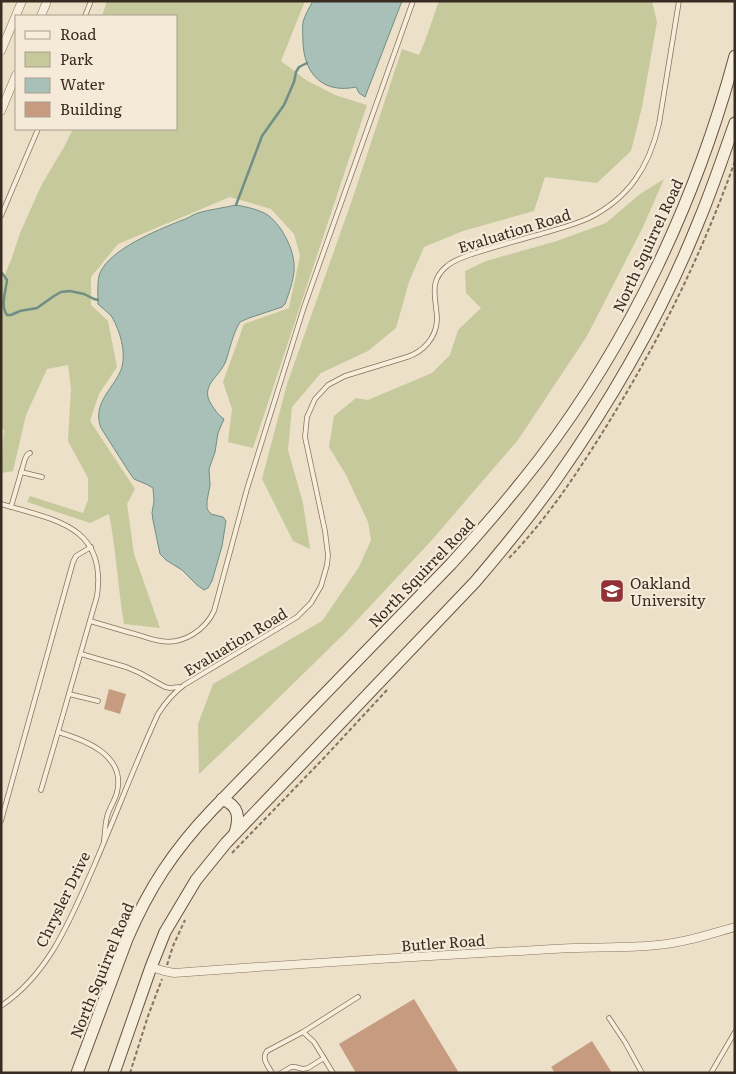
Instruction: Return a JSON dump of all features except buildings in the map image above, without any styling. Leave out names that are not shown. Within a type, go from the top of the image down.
[{"type":"main road","name":"North Squirrel Road","points":[[77,1073],[127,939],[148,894],[181,844],[222,799],[451,564],[517,488],[561,430],[610,354],[660,261],[700,165],[735,56]]},
{"type":"main road","points":[[114,1073],[165,932],[206,866],[235,833],[475,582],[508,543],[557,479],[588,432],[622,377],[668,291],[698,223],[735,123]]},
{"type":"main road","points":[[222,799],[230,803],[236,810],[238,820],[235,833]]},
{"type":"street","points":[[16,15],[22,1]]},
{"type":"street","points":[[41,15],[47,1]]},
{"type":"street","points":[[1,52],[15,18]]},
{"type":"street","points":[[1,111],[15,77]]},
{"type":"street","name":"Butler Road","points":[[151,967],[174,973],[476,953],[574,948],[624,948],[650,946],[695,938],[735,927]]},
{"type":"lane","points":[[85,15],[91,1]]},
{"type":"lane","points":[[90,621],[162,642],[176,641],[189,637],[202,629],[211,618],[247,489],[304,307],[413,1]]},
{"type":"lane","name":"Evaluation Road","points":[[103,845],[158,714],[169,698],[184,685],[297,618],[311,603],[321,586],[327,565],[327,542],[305,436],[307,417],[315,399],[328,385],[345,376],[407,358],[422,350],[430,341],[437,322],[434,292],[436,284],[440,274],[454,261],[587,219],[606,209],[635,181],[646,163],[654,144],[659,124],[679,1]]},
{"type":"lane","points":[[1,89],[9,92]]},
{"type":"lane","points":[[1,216],[38,130]]},
{"type":"lane","points":[[11,507],[25,459],[30,453]]},
{"type":"lane","points":[[21,472],[42,477]]},
{"type":"lane","points":[[1,504],[67,525],[80,534],[91,547],[98,566],[97,596],[41,790]]},
{"type":"lane","points":[[1,821],[73,562],[76,556],[91,547]]},
{"type":"lane","name":"Evaluation Road","points":[[81,654],[126,667],[165,687],[177,688],[184,685]]},
{"type":"lane","points":[[69,694],[98,701]]},
{"type":"lane","points":[[58,732],[96,746],[109,758],[116,772],[117,793],[106,818],[103,845]]},
{"type":"lane","name":"Chrysler Drive","points":[[1,1006],[26,987],[51,955],[71,920],[103,845]]},
{"type":"lane","points":[[272,1073],[264,1058],[267,1051],[303,1032],[358,997]]},
{"type":"lane","points":[[609,1018],[642,1073]]},
{"type":"lane","points":[[303,1032],[314,1042],[333,1073]]},
{"type":"lane","points":[[711,1073],[735,1032]]},
{"type":"lane","points":[[281,1073],[295,1067],[308,1068],[324,1058]]},
{"type":"path","points":[[130,1073],[161,980]]},
{"type":"green space","points":[[107,1],[305,1],[281,61],[306,80],[335,95],[367,105],[253,448],[228,442],[232,409],[223,382],[244,324],[289,308],[300,256],[294,234],[271,209],[230,197],[118,244],[91,277],[91,305],[108,321],[117,367],[99,394],[90,421],[135,489],[127,504],[134,554],[160,628],[124,624],[109,514],[90,523],[27,502],[30,496],[83,513],[88,500],[88,478],[68,441],[71,389],[68,365],[47,369],[26,415],[13,471],[1,473],[4,430],[1,428],[1,284],[20,233],[42,184],[72,130],[178,130],[178,15],[102,15]]},
{"type":"green space","points":[[439,1],[652,1],[657,22],[642,107],[631,151],[597,183],[545,177],[534,211],[463,231],[424,247],[409,282],[396,328],[368,351],[321,373],[292,407],[288,450],[303,503],[310,549],[293,541],[262,479],[287,384],[352,200],[402,49],[419,55]]},
{"type":"green space","points":[[664,179],[643,227],[587,336],[518,440],[431,541],[346,632],[199,774],[198,724],[213,684],[322,621],[359,567],[371,540],[368,522],[346,475],[329,447],[334,416],[356,398],[368,400],[432,373],[450,355],[458,330],[481,308],[466,293],[465,271],[486,261],[557,241],[606,223],[640,194]]},
{"type":"water","points":[[313,1],[402,1],[365,97],[359,93],[356,87],[344,88],[325,84],[318,79],[307,64],[304,53],[303,22]]},
{"type":"water","points":[[236,205],[262,212],[274,221],[288,241],[293,256],[294,271],[285,304],[282,307],[240,322],[225,363],[209,387],[208,398],[218,414],[224,419],[218,433],[215,452],[209,469],[210,485],[207,509],[211,514],[223,517],[226,521],[222,546],[212,581],[208,588],[204,590],[182,570],[160,554],[152,513],[154,501],[153,488],[134,479],[101,428],[99,410],[105,395],[122,367],[123,354],[122,341],[112,317],[98,304],[98,284],[100,273],[105,264],[124,248],[136,241],[198,213]]},
{"type":"waterway","points":[[236,205],[262,136],[284,105],[299,67],[307,63]]},
{"type":"waterway","points":[[2,273],[7,280],[4,303],[7,315],[37,308],[61,292],[70,291],[84,294],[98,300]]},
{"type":"place","name":"Oakland University","points":[[612,591]]}]
